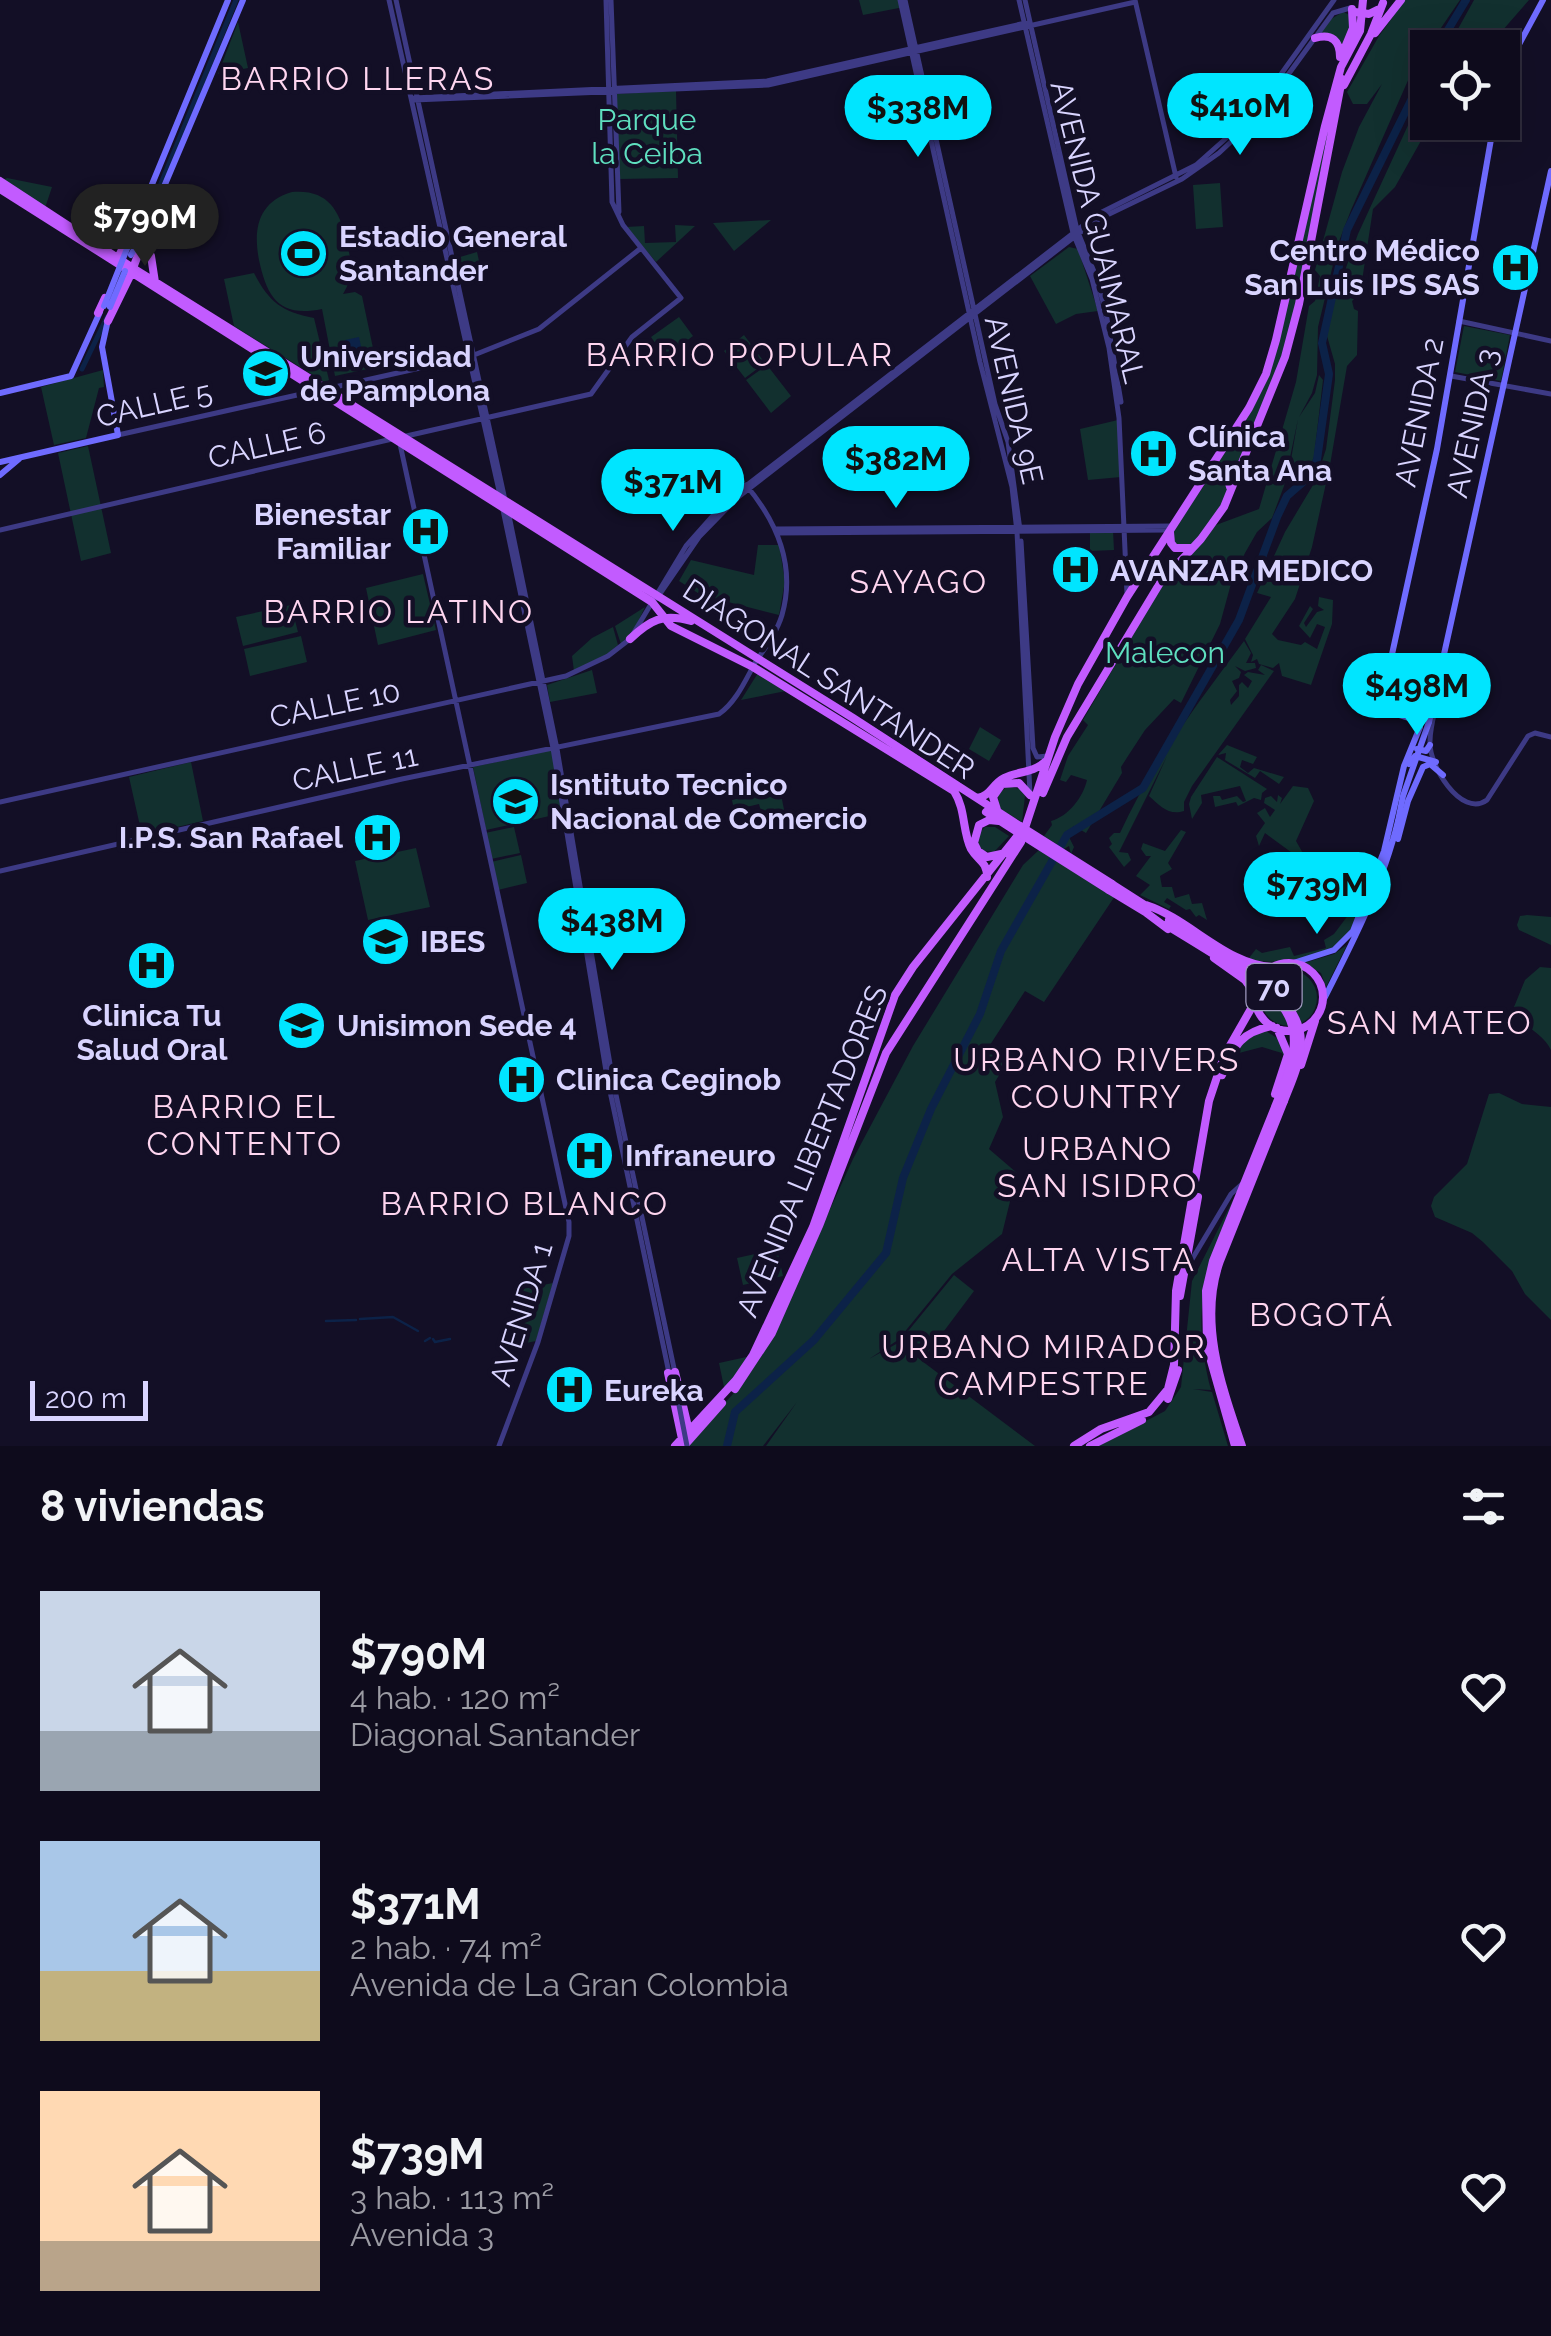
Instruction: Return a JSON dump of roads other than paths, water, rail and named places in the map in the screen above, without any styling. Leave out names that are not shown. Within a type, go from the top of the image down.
[{"type":"main road","points":[[104,309],[228,0]]},
{"type":"main road","points":[[118,435],[102,341],[244,0]]},
{"type":"main road","name":"AVENIDA LIBERTADORES","points":[[682,1444],[689,1431],[736,1380],[761,1340],[830,1182],[895,995],[913,967],[1009,851],[1030,817],[1072,698],[1127,597],[1262,382],[1337,80],[1360,31],[1365,0]]},
{"type":"main road","name":"AVENIDA LIBERTADORES","points":[[682,1444],[742,1381],[764,1349],[819,1226],[892,1042],[1011,860],[1030,826],[1066,737],[1160,583],[1216,520],[1230,491],[1276,384],[1300,304],[1346,68],[1366,22],[1365,0]]},
{"type":"main road","points":[[1338,103],[1348,72],[1400,0]]},
{"type":"main road","points":[[1520,43],[1543,0]]},
{"type":"main road","points":[[1363,48],[1382,4]]},
{"type":"main road","points":[[1350,7],[1364,14],[1382,4]]},
{"type":"main road","points":[[1340,59],[1353,28],[1350,7]]},
{"type":"main road","points":[[1315,38],[1334,38],[1339,46],[1337,80]]},
{"type":"main road","name":"AVENIDA 2","points":[[1418,721],[1380,709],[1450,376],[1491,140]]},
{"type":"main road","name":"AVENIDA 3","points":[[1323,1001],[1353,943],[1389,853],[1403,796],[1429,722],[1551,172]]},
{"type":"main road","name":"DIAGONAL SANTANDER","points":[[0,182],[118,262]]},
{"type":"main road","name":"DIAGONAL SANTANDER","points":[[0,189],[654,599],[700,623],[1004,824],[1019,829]]},
{"type":"main road","points":[[108,322],[104,309],[118,262],[141,212]]},
{"type":"main road","points":[[0,392],[71,376],[153,214]]},
{"type":"main road","points":[[144,240],[155,282]]},
{"type":"main road","name":"DIAGONAL SANTANDER","points":[[132,271],[323,390]]},
{"type":"main road","points":[[1285,300],[1292,308],[1300,304]]},
{"type":"main road","name":"CALLE 5","points":[[0,462],[118,435]]},
{"type":"main road","points":[[0,475],[20,458]]},
{"type":"main road","points":[[1201,480],[1211,473],[1223,474],[1229,480],[1230,491]]},
{"type":"main road","points":[[1171,528],[1175,548],[1186,550],[1195,546]]},
{"type":"main road","name":"DIAGONAL SANTANDER","points":[[654,599],[661,617],[674,628],[802,682],[1019,829],[1271,985],[1291,1006],[1300,1030],[1300,1048],[1282,1101]]},
{"type":"main road","points":[[630,639],[661,617],[700,623]]},
{"type":"main road","points":[[1092,661],[1101,661],[1106,672]]},
{"type":"main road","name":"AVENIDA 3","points":[[1290,964],[1330,952],[1349,937],[1384,851],[1409,750],[1418,733],[1418,721],[1426,715],[1439,681]]},
{"type":"main road","points":[[1418,733],[1417,749],[1426,751],[1430,745]]},
{"type":"main road","points":[[972,797],[983,798],[1000,780],[1029,771],[1049,756]]},
{"type":"main road","points":[[1400,785],[1415,756],[1436,762]]},
{"type":"main road","points":[[1410,761],[1419,762],[1419,773]]},
{"type":"main road","points":[[1389,853],[1424,765],[1430,764],[1442,774]]},
{"type":"main road","points":[[998,813],[993,798],[1002,785],[1020,783],[1030,795]]},
{"type":"main road","points":[[954,791],[963,809],[972,850],[986,866],[986,879]]},
{"type":"main road","points":[[1004,824],[983,821],[975,830],[974,843],[978,851],[989,857],[1009,851]]},
{"type":"main road","points":[[1145,908],[1177,919],[1252,965],[1290,964],[1302,966],[1315,975],[1323,1001],[1289,1098],[1282,1101]]},
{"type":"main road","points":[[1145,908],[1240,976],[1256,997],[1261,1015],[1275,1027],[1288,1054],[1271,1117]]},
{"type":"main road","points":[[913,967],[912,978],[916,983],[932,981]]},
{"type":"main road","points":[[1074,1446],[1088,1443],[1148,1412],[1171,1381],[1176,1290],[1209,1101],[1219,1069],[1262,978],[1275,967]]},
{"type":"main road","points":[[1103,1434],[1153,1414],[1175,1387],[1179,1301],[1218,1088],[1236,1046],[1254,1030],[1300,1029],[1318,1016]]},
{"type":"main road","points":[[1243,1020],[1254,1030]]},
{"type":"main road","points":[[878,1036],[887,1030],[892,1042]]},
{"type":"main road","name":"70","points":[[1238,1446],[1210,1360],[1205,1310],[1211,1266],[1271,1117],[1282,1101]]},
{"type":"main road","name":"70","points":[[1238,1446],[1214,1347],[1213,1288],[1220,1260],[1282,1101]]},
{"type":"main road","points":[[672,1372],[689,1431]]},
{"type":"main road","points":[[672,1372],[682,1444]]},
{"type":"street","points":[[392,0],[542,681],[607,1076],[675,1386],[682,1444]]},
{"type":"street","points":[[608,0],[612,202],[641,248]]},
{"type":"street","name":"AVENIDA 9E","points":[[903,0],[990,405],[1003,443],[1018,530],[1033,748],[1040,758],[1049,756]]},
{"type":"street","name":"AVENIDA GUAIMARAL","points":[[1022,0],[1075,234],[1092,279],[1110,348],[1119,418],[1129,573],[1137,581]]},
{"type":"street","points":[[1075,234],[1098,214],[1196,165],[1251,116],[1334,0]]},
{"type":"street","points":[[415,98],[768,85],[1133,1],[1176,177]]},
{"type":"street","points":[[1075,234],[1178,182],[1218,154],[1250,123],[1333,13],[1350,7]]},
{"type":"street","name":"CALLE 10","points":[[0,802],[542,681],[593,665],[630,639],[704,530],[748,487],[1075,234]]},
{"type":"street","name":"CALLE 5","points":[[118,435],[472,355],[539,329],[641,248]]},
{"type":"street","name":"CALLE 6","points":[[0,530],[591,394],[632,337],[681,298],[641,248]]},
{"type":"street","points":[[1460,322],[1551,341]]},
{"type":"street","points":[[1450,376],[1551,394]]},
{"type":"street","name":"AVENIDA 1","points":[[399,437],[569,1222],[569,1236],[522,1387],[499,1446]]},
{"type":"street","points":[[748,487],[777,531],[785,554],[782,616],[757,660]]},
{"type":"street","name":"AVENIDA GUAIMARAL","points":[[1126,528],[1127,597]]},
{"type":"street","points":[[777,531],[1171,528]]},
{"type":"street","name":"AVENIDA 9E","points":[[1018,530],[1030,817]]},
{"type":"street","name":"CALLE 11","points":[[0,870],[370,786],[720,714],[757,660]]},
{"type":"street","points":[[1439,681],[1430,745],[1442,774],[1460,800],[1479,805],[1491,794],[1528,736],[1535,733],[1551,737]]},
{"type":"street","points":[[1186,1269],[1231,1194],[1245,1182]]},
{"type":"water","points":[[359,337],[365,365],[351,368],[345,340]]},
{"type":"waterway","points":[[149,213],[236,0]]},
{"type":"waterway","points":[[1448,30],[1466,0]]},
{"type":"waterway","points":[[727,1446],[735,1412],[814,1340],[886,1253],[903,1178],[931,1109],[980,1014],[1001,951],[1067,835],[1143,788],[1239,620],[1287,496],[1310,476],[1317,460],[1329,374],[1322,343],[1347,230],[1410,102]]},
{"type":"waterway","points":[[82,369],[107,317]]},
{"type":"waterway","points":[[360,1319],[393,1317],[418,1331]]},
{"type":"waterway","points":[[326,1321],[356,1320]]},
{"type":"waterway","points":[[425,1341],[430,1338]]},
{"type":"waterway","points":[[433,1339],[450,1339]]},
{"type":"place","name":"Estadio General Santander","points":[[304,253]]},
{"type":"place","name":"Centro Médico San Luis IPS SAS","points":[[1515,267]]},
{"type":"place","name":"Universidad de Pamplona","points":[[265,373]]},
{"type":"place","name":"Clínica Santa Ana","points":[[1153,453]]},
{"type":"place","name":"Bienestar Familiar","points":[[426,531]]},
{"type":"place","name":"AVANZAR MEDICO","points":[[1075,570]]},
{"type":"place","name":"Isntituto Tecnico Nacional de Comercio","points":[[515,801]]},
{"type":"place","name":"I.P.S. San Rafael","points":[[378,837]]},
{"type":"place","name":"IBES","points":[[385,941]]},
{"type":"place","name":"Clinica Tu Salud Oral","points":[[152,966]]},
{"type":"place","name":"Unisimon Sede 4","points":[[302,1025]]},
{"type":"place","name":"Clinica Ceginob","points":[[521,1079]]},
{"type":"place","name":"Infraneuro","points":[[590,1155]]},
{"type":"place","name":"Eureka","points":[[569,1390]]},
{"type":"district","name":"BARRIO LLERAS","points":[[358,78]]},
{"type":"district","name":"BARRIO POPULAR","points":[[740,354]]},
{"type":"district","name":"SAYAGO","points":[[919,581]]},
{"type":"district","name":"BARRIO LATINO","points":[[399,611]]},
{"type":"district","name":"SAN MATEO","points":[[1430,1022]]},
{"type":"district","name":"URBANO RIVERS COUNTRY","points":[[1097,1078]]},
{"type":"district","name":"BARRIO EL CONTENTO","points":[[245,1124]]},
{"type":"district","name":"URBANO SAN ISIDRO","points":[[1098,1166]]},
{"type":"district","name":"BARRIO BLANCO","points":[[525,1203]]},
{"type":"district","name":"ALTA VISTA","points":[[1099,1259]]},
{"type":"district","name":"BOGOTÁ","points":[[1322,1314]]},
{"type":"district","name":"URBANO MIRADOR CAMPESTRE","points":[[1044,1364]]},
{"type":"park label","name":"Parque la Ceiba","points":[[647,136]]},
{"type":"park label","name":"Malecon","points":[[1165,652]]}]
